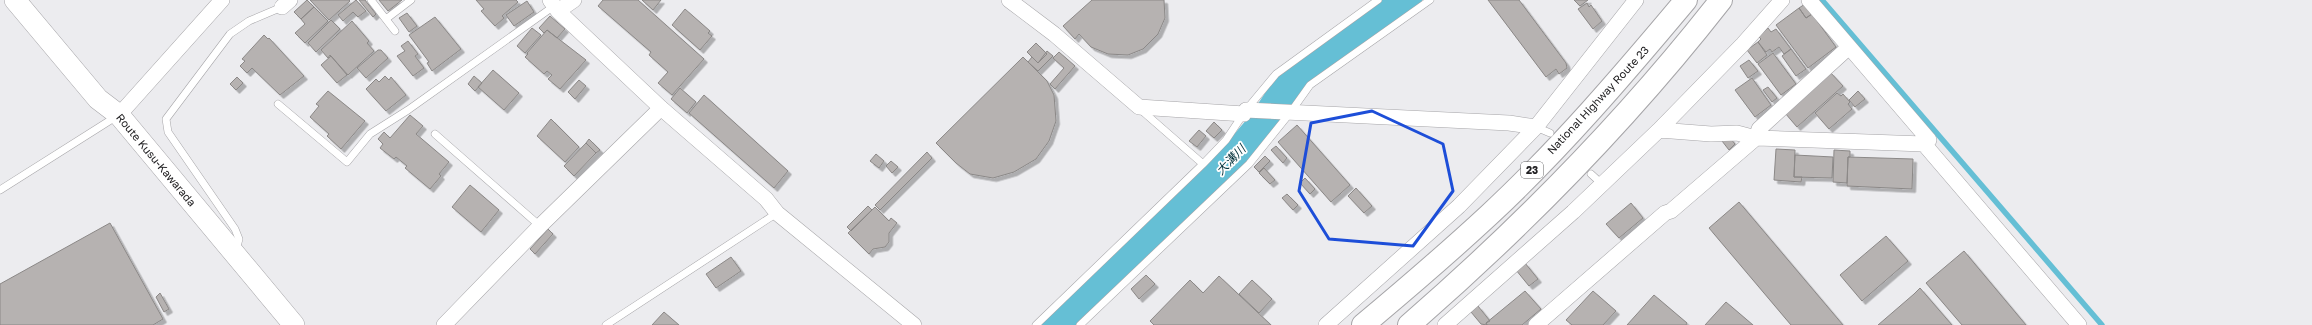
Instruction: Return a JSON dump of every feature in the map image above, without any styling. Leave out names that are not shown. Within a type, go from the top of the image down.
[{"type":"highway","name":"National Highway Route 23","points":[[1363,325],[1413,284],[1490,214],[1628,68],[1686,0]]},
{"type":"highway","points":[[1409,325],[1466,276],[1566,178],[1661,74],[1721,0]]},
{"type":"main road","name":"Route Kusu-Kawarada","points":[[15,0],[98,99],[119,115],[294,325]]},
{"type":"street","points":[[119,115],[222,0]]},
{"type":"street","points":[[211,11],[231,0]]},
{"type":"street","points":[[574,0],[554,6],[661,108],[766,199],[778,213],[914,325]]},
{"type":"street","points":[[1010,0],[1054,34],[1139,107],[1509,123],[1536,126]]},
{"type":"street","points":[[1326,325],[1459,206],[1536,126],[1636,0]]},
{"type":"street","points":[[1445,325],[1602,184],[1659,130],[1743,44],[1782,0]]},
{"type":"street","points":[[1809,0],[1928,140],[1924,144]]},
{"type":"street","points":[[1536,325],[1664,213],[1671,211],[1756,138],[1759,129],[1849,47]]},
{"type":"street","points":[[444,325],[540,226],[661,108]]},
{"type":"street","points":[[1659,130],[1711,134],[1737,133],[1756,138],[1924,144],[2079,325]]},
{"type":"lane","points":[[371,0],[395,31]]},
{"type":"lane","points":[[386,19],[411,0]]},
{"type":"lane","points":[[1036,325],[1226,140],[1276,74],[1378,0]]},
{"type":"lane","points":[[1080,325],[1228,185],[1263,148],[1287,113],[1310,85],[1430,0]]},
{"type":"lane","points":[[235,254],[239,239],[235,229],[168,132],[166,119],[230,34],[249,21],[286,4]]},
{"type":"lane","points":[[278,104],[347,162],[370,134],[408,110],[554,6]]},
{"type":"lane","points":[[1139,107],[1203,164]]},
{"type":"lane","points":[[0,190],[119,115]]},
{"type":"lane","points":[[1536,126],[1550,133]]},
{"type":"lane","points":[[435,134],[540,226]]},
{"type":"lane","points":[[1591,174],[1602,184]]},
{"type":"lane","points":[[606,325],[778,213]]},
{"type":"highlighted area","points":[[1372,111],[1443,144],[1453,191],[1413,246],[1329,239],[1299,191],[1311,123]]},
{"type":"building","points":[[307,0],[314,7],[301,19],[294,12]]},
{"type":"building","points":[[310,0],[349,0],[350,1],[329,20]]},
{"type":"building","points":[[356,0],[366,11],[358,17],[353,12],[343,21],[338,15]]},
{"type":"building","points":[[359,0],[365,0],[376,14],[373,17]]},
{"type":"building","points":[[379,0],[402,0],[388,11]]},
{"type":"building","points":[[476,0],[516,0],[518,2],[502,16],[504,18],[495,26],[481,11],[484,9]]},
{"type":"building","points":[[603,0],[638,0],[704,59],[672,95],[658,83],[668,72],[649,55],[651,52],[598,6]]},
{"type":"building","points":[[642,0],[661,0],[653,10]]},
{"type":"building","points":[[1092,0],[1164,0],[1165,18],[1158,34],[1143,49],[1128,55],[1108,54],[1091,47],[1079,34],[1075,39],[1063,26]]},
{"type":"building","points":[[1488,0],[1519,0],[1566,63],[1567,68],[1559,74],[1556,69],[1546,77]]},
{"type":"building","points":[[1574,0],[1588,0],[1580,6]]},
{"type":"building","points":[[527,1],[534,12],[514,26],[506,15]]},
{"type":"building","points":[[1587,3],[1589,7],[1591,5],[1602,21],[1593,29],[1578,9]]},
{"type":"building","points":[[1805,4],[1812,14],[1806,18],[1799,8]]},
{"type":"building","points":[[314,7],[328,21],[305,43],[295,33],[305,24],[301,19]]},
{"type":"building","points":[[1799,8],[1806,18],[1812,14],[1836,47],[1808,68],[1776,25]]},
{"type":"building","points":[[685,9],[710,31],[708,33],[712,36],[700,50],[672,25]]},
{"type":"building","points":[[407,13],[417,26],[409,32],[399,18]]},
{"type":"building","points":[[550,16],[565,29],[557,38],[547,30],[544,33],[539,28]]},
{"type":"building","points":[[435,17],[461,49],[432,71],[427,63],[429,62],[409,35]]},
{"type":"building","points":[[331,20],[340,29],[316,52],[308,43]]},
{"type":"building","points":[[352,21],[369,41],[367,43],[374,51],[348,75],[330,55],[328,58],[321,50]]},
{"type":"building","points":[[532,28],[541,35],[525,53],[517,46]]},
{"type":"building","points":[[1768,28],[1771,32],[1776,29],[1791,49],[1784,54],[1779,47],[1772,52],[1770,49],[1766,52],[1758,42],[1761,39],[1759,37]]},
{"type":"building","points":[[547,30],[586,60],[560,89],[548,79],[552,75],[547,71],[544,74],[525,57]]},
{"type":"building","points":[[264,35],[268,39],[269,38],[304,76],[280,95],[252,68],[247,73],[240,66],[245,61],[242,59]]},
{"type":"building","points":[[408,41],[418,54],[415,56],[424,68],[413,76],[397,56],[405,51],[401,46]]},
{"type":"building","points":[[1758,42],[1767,55],[1757,63],[1747,50]]},
{"type":"building","points":[[1036,43],[1047,54],[1038,63],[1027,52]]},
{"type":"building","points":[[1791,49],[1806,69],[1796,76],[1782,56]]},
{"type":"building","points":[[378,50],[381,50],[388,58],[366,78],[357,68]]},
{"type":"building","points":[[1047,51],[1053,56],[1038,71],[1028,62],[1032,57],[1038,63]]},
{"type":"building","points":[[1059,52],[1075,66],[1055,89],[1050,84],[1064,68],[1053,58]]},
{"type":"building","points":[[1773,53],[1796,84],[1781,95],[1758,64]]},
{"type":"building","points":[[331,56],[347,75],[337,83],[321,65]]},
{"type":"building","points":[[1023,57],[1047,81],[1054,95],[1056,121],[1049,141],[1036,159],[1014,172],[993,178],[970,174],[956,163],[936,143]]},
{"type":"building","points":[[1749,60],[1758,71],[1748,78],[1740,66]]},
{"type":"building","points":[[493,70],[519,93],[504,110],[478,87]]},
{"type":"building","points":[[1830,72],[1843,86],[1797,127],[1785,113]]},
{"type":"building","points":[[385,76],[389,80],[391,77],[406,95],[386,111],[366,89],[376,79],[379,82]]},
{"type":"building","points":[[474,76],[482,83],[475,91],[468,84]]},
{"type":"building","points":[[237,77],[243,83],[236,90],[230,84]]},
{"type":"building","points":[[1752,78],[1771,105],[1755,117],[1735,90]]},
{"type":"building","points":[[579,80],[586,86],[575,99],[568,92]]},
{"type":"building","points":[[1768,87],[1777,98],[1772,102],[1763,90]]},
{"type":"building","points":[[680,88],[696,102],[687,113],[671,99]]},
{"type":"building","points":[[328,91],[365,121],[341,149],[327,136],[329,134],[310,117],[319,106],[316,104]]},
{"type":"building","points":[[1858,91],[1865,99],[1855,107],[1849,100]]},
{"type":"building","points":[[1837,93],[1841,96],[1843,94],[1850,102],[1848,104],[1852,109],[1829,129],[1815,113]]},
{"type":"building","points":[[704,95],[788,171],[774,188],[689,113]]},
{"type":"building","points":[[410,115],[423,126],[416,134],[449,162],[439,174],[441,176],[430,189],[405,168],[407,166],[396,157],[394,159],[380,148],[383,144],[378,139],[384,132],[390,138]]},
{"type":"building","points":[[551,119],[579,147],[565,162],[537,136]]},
{"type":"building","points":[[1214,122],[1222,130],[1214,138],[1206,131]]},
{"type":"building","points":[[1297,125],[1350,185],[1331,202],[1278,142]]},
{"type":"building","points":[[1199,130],[1206,136],[1197,147],[1189,141]]},
{"type":"building","points":[[1730,138],[1735,144],[1729,150],[1722,141]]},
{"type":"building","points":[[589,139],[600,150],[596,153],[586,143]]},
{"type":"building","points":[[586,143],[596,153],[574,176],[564,166]]},
{"type":"building","points":[[1276,146],[1287,158],[1283,163],[1271,150]]},
{"type":"building","points":[[1776,149],[1795,150],[1794,177],[1802,177],[1801,182],[1774,180]]},
{"type":"building","points":[[1834,150],[1850,151],[1850,157],[1848,157],[1847,183],[1833,182]]},
{"type":"building","points":[[927,152],[932,158],[880,210],[875,205]]},
{"type":"building","points":[[876,154],[884,161],[879,168],[870,161]]},
{"type":"building","points":[[1795,155],[1833,157],[1832,178],[1794,177]]},
{"type":"building","points":[[1265,156],[1270,161],[1259,172],[1254,167]]},
{"type":"building","points":[[1848,157],[1913,159],[1912,189],[1847,186]]},
{"type":"building","points":[[891,161],[898,167],[892,173],[886,166]]},
{"type":"building","points":[[1264,168],[1275,180],[1270,184],[1259,173]]},
{"type":"building","points":[[1305,178],[1315,189],[1310,194],[1300,183]]},
{"type":"building","points":[[470,185],[499,210],[481,232],[452,207]]},
{"type":"building","points":[[1356,188],[1372,206],[1364,213],[1348,196]]},
{"type":"building","points":[[1287,194],[1298,205],[1293,210],[1282,198]]},
{"type":"building","points":[[1739,202],[1843,325],[1791,325],[1709,228]]},
{"type":"building","points":[[1631,203],[1643,218],[1619,238],[1606,224]]},
{"type":"building","points":[[868,206],[872,210],[851,231],[847,227]]},
{"type":"building","points":[[875,207],[889,221],[891,218],[897,223],[889,233],[889,242],[885,247],[873,249],[869,254],[848,233]]},
{"type":"building","points":[[110,223],[163,319],[153,325],[0,325],[0,284]]},
{"type":"building","points":[[548,229],[553,234],[535,254],[530,249]]},
{"type":"building","points":[[1886,236],[1908,261],[1862,301],[1840,275]]},
{"type":"building","points":[[1964,251],[2026,325],[1962,325],[1926,283]]},
{"type":"building","points":[[731,257],[741,271],[716,288],[706,274]]},
{"type":"building","points":[[1525,263],[1538,279],[1529,286],[1516,270]]},
{"type":"building","points":[[1146,275],[1155,284],[1139,299],[1131,289]]},
{"type":"building","points":[[1219,276],[1271,325],[1154,325],[1150,321],[1190,280],[1203,293]]},
{"type":"building","points":[[1252,280],[1272,299],[1259,313],[1239,294]]},
{"type":"building","points":[[1920,288],[1952,325],[1878,325],[1914,294]]},
{"type":"building","points":[[1525,291],[1541,309],[1522,325],[1487,325],[1486,323]]},
{"type":"building","points":[[1593,291],[1616,311],[1603,325],[1572,325],[1566,320]]},
{"type":"building","points":[[160,293],[169,309],[164,312],[156,297]]},
{"type":"building","points":[[1654,295],[1687,323],[1686,325],[1627,325]]},
{"type":"building","points":[[1726,302],[1753,325],[1705,325]]},
{"type":"building","points":[[1478,306],[1490,321],[1486,323],[1487,325],[1481,324],[1471,312]]},
{"type":"building","points":[[664,312],[672,319],[679,325],[652,325]]},
{"type":"waterway","name":"大溝川","points":[[1057,325],[1235,158],[1264,124],[1288,87],[1309,69],[1406,0]]},
{"type":"waterway","points":[[1822,0],[2102,325]]}]
